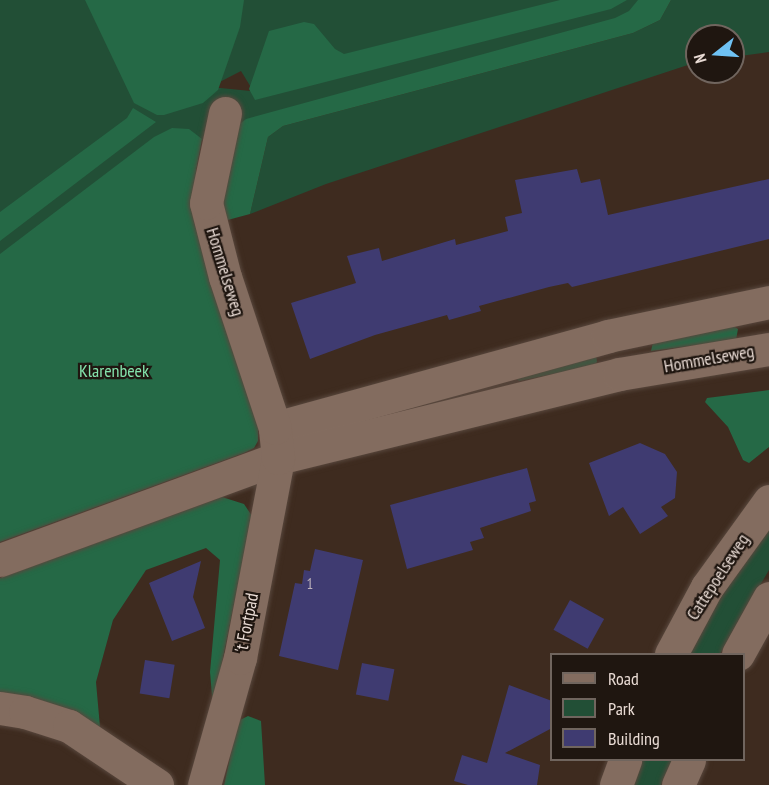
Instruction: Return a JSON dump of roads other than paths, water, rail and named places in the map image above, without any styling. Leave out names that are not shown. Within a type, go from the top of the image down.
[{"type":"street","name":"Hommelseweg","points":[[225,113],[206,203],[214,242],[277,443]]},
{"type":"street","name":"Hommelseweg","points":[[0,560],[277,443],[415,386],[608,336],[762,304],[766,350],[619,374],[423,422],[277,443]]},
{"type":"street","points":[[608,336],[619,374]]},
{"type":"street","points":[[415,386],[423,422]]},
{"type":"street","name":"'t Fortpad","points":[[204,785],[240,658],[277,443]]},
{"type":"street","name":"Cattepoelseweg","points":[[672,653],[707,587],[769,501]]},
{"type":"street","points":[[739,653],[769,598]]},
{"type":"street","points":[[0,708],[25,712],[69,726],[157,785]]},
{"type":"street","points":[[616,785],[625,761]]},
{"type":"street","points":[[678,785],[688,761]]},
{"type":"park label","name":"Klarenbeek","points":[[114,371]]}]
